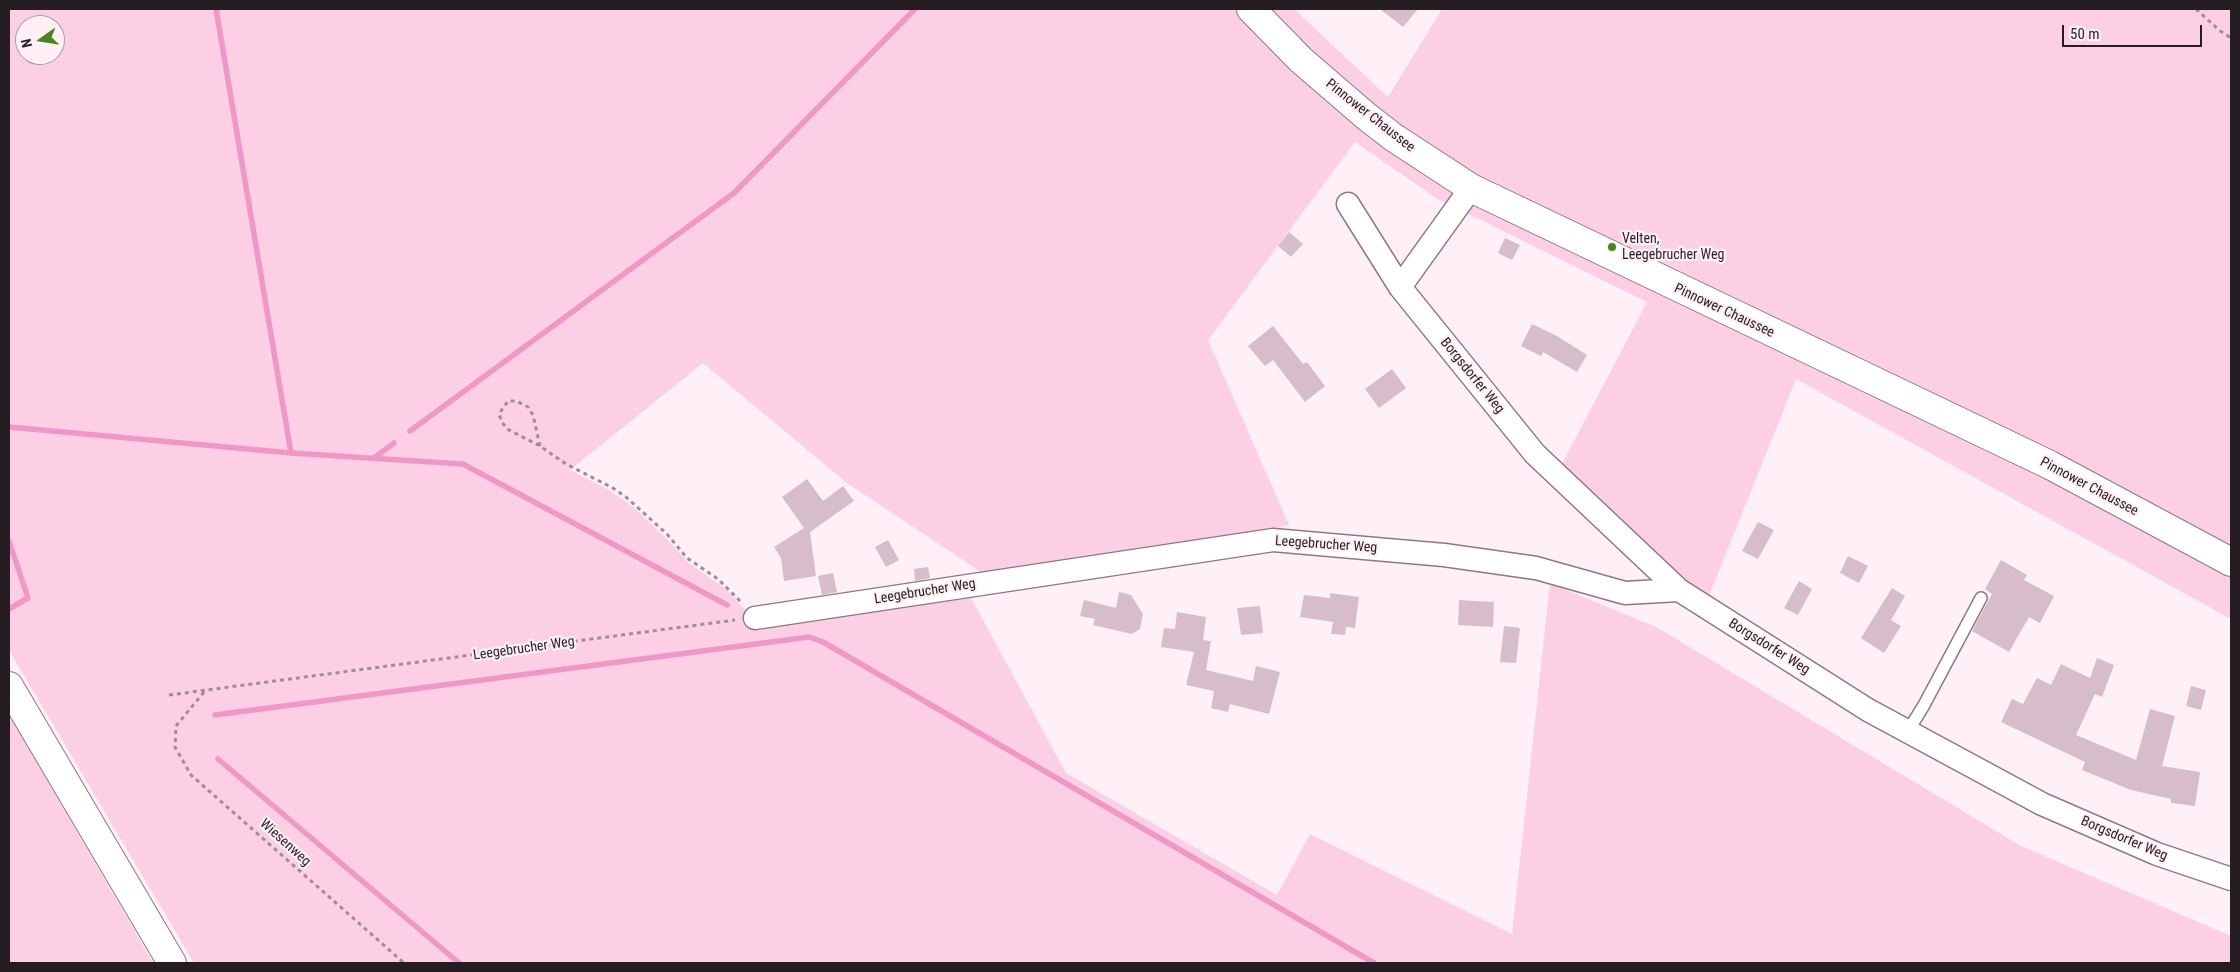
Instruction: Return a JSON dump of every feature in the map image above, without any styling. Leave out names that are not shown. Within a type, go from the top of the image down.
[{"type":"main road","name":"Pinnower Chaussee","points":[[1251,9],[1301,60],[1366,116],[1471,188],[2050,466],[2231,562]]},
{"type":"main road","points":[[9,686],[172,963]]},
{"type":"street","points":[[1400,287],[1471,188]]},
{"type":"street","name":"Borgsdorfer Weg","points":[[1348,204],[1400,287],[1535,454],[1679,590],[1868,710],[2042,804],[2157,854],[2231,879]]},
{"type":"street","name":"Leegebrucher Weg","points":[[755,618],[1273,540],[1444,555],[1536,568],[1625,593],[1679,590]]},
{"type":"lane","points":[[1908,731],[1981,598]]},
{"type":"path","points":[[2196,9],[2231,38]]},
{"type":"path","points":[[540,446],[533,415],[528,407],[516,401],[508,402],[499,414],[502,422],[519,437],[540,446],[566,464],[613,488],[626,497],[667,534],[687,558],[731,589],[755,618]]},
{"type":"path","name":"Leegebrucher Weg","points":[[169,695],[204,692],[755,618]]},
{"type":"path","name":"Wiesenweg","points":[[204,692],[176,726],[175,747],[192,775],[404,963]]},
{"type":"shaded area","points":[[9,9],[1294,9],[1388,97],[1442,9],[2231,9],[2231,619],[1796,379],[1707,601],[1562,464],[1647,302],[1436,198],[1355,142],[1208,340],[1289,525],[987,576],[847,483],[703,363],[570,470],[609,490],[632,506],[689,563],[726,589],[748,613],[801,620],[971,598],[1066,773],[1277,895],[1310,834],[1512,934],[1550,583],[1658,628],[2021,846],[2231,936],[2231,963],[194,963],[9,650]]},
{"type":"shaded area","points":[[9,715],[153,963],[9,963]]},
{"type":"building","points":[[1380,9],[1418,9],[1403,27]]},
{"type":"building","points":[[1289,232],[1303,244],[1291,257],[1278,246]]},
{"type":"building","points":[[1505,238],[1520,245],[1512,260],[1498,253]]},
{"type":"building","points":[[1532,324],[1557,336],[1587,355],[1577,372],[1543,352],[1541,356],[1521,346]]},
{"type":"building","points":[[1273,326],[1303,364],[1307,362],[1325,386],[1305,402],[1273,360],[1265,366],[1248,346]]},
{"type":"building","points":[[1392,369],[1406,388],[1379,408],[1365,389]]},
{"type":"building","points":[[807,479],[823,501],[843,486],[854,501],[810,532],[816,576],[784,581],[781,558],[774,547],[804,528],[782,497]]},
{"type":"building","points":[[1758,522],[1774,530],[1758,559],[1742,551]]},
{"type":"building","points":[[888,540],[899,560],[886,567],[875,547]]},
{"type":"building","points":[[1848,556],[1868,566],[1859,583],[1840,573]]},
{"type":"building","points":[[2001,560],[2027,575],[2024,580],[2054,596],[2040,623],[2029,617],[2009,652],[1972,631],[1992,594],[1985,589]]},
{"type":"building","points":[[928,567],[930,578],[915,581],[914,569]]},
{"type":"building","points":[[833,573],[837,592],[822,595],[818,576]]},
{"type":"building","points":[[1799,581],[1812,589],[1798,615],[1784,608]]},
{"type":"building","points":[[1892,588],[1905,596],[1891,620],[1901,626],[1884,653],[1861,638]]},
{"type":"building","points":[[1119,592],[1131,595],[1143,614],[1140,629],[1132,634],[1093,625],[1095,619],[1080,616],[1084,600],[1116,608]]},
{"type":"building","points":[[1330,593],[1359,597],[1355,628],[1346,627],[1345,635],[1331,634],[1333,622],[1300,617],[1304,595],[1330,598]]},
{"type":"building","points":[[1459,600],[1494,602],[1493,627],[1458,625]]},
{"type":"building","points":[[1260,606],[1263,633],[1241,635],[1237,608]]},
{"type":"building","points":[[1177,612],[1206,617],[1203,640],[1211,641],[1206,670],[1253,681],[1256,666],[1280,672],[1269,714],[1230,704],[1228,712],[1211,708],[1214,691],[1186,685],[1194,652],[1161,647],[1164,628],[1175,629]]},
{"type":"building","points":[[1504,626],[1520,628],[1516,663],[1500,662]]},
{"type":"building","points":[[2097,658],[2114,665],[2102,697],[2095,694],[2076,735],[2136,760],[2150,709],[2175,716],[2162,766],[2200,772],[2195,806],[2171,803],[2171,799],[2131,790],[2082,770],[2085,762],[2001,722],[2012,699],[2023,704],[2037,678],[2051,685],[2061,664],[2090,678]]},
{"type":"building","points":[[2191,686],[2206,690],[2201,710],[2186,706]]},
{"type":"waterway","points":[[216,9],[291,453]]},
{"type":"waterway","points":[[410,431],[734,193],[915,9]]},
{"type":"waterway","points":[[9,427],[291,453],[463,464],[727,605]]},
{"type":"waterway","points":[[374,458],[394,443]]},
{"type":"waterway","points":[[9,541],[28,598],[9,609]]},
{"type":"waterway","points":[[215,715],[809,637],[823,642],[1374,963]]},
{"type":"waterway","points":[[218,759],[459,963]]},
{"type":"place","name":"Velten, Leegebrucher Weg","points":[[1612,247]]}]
